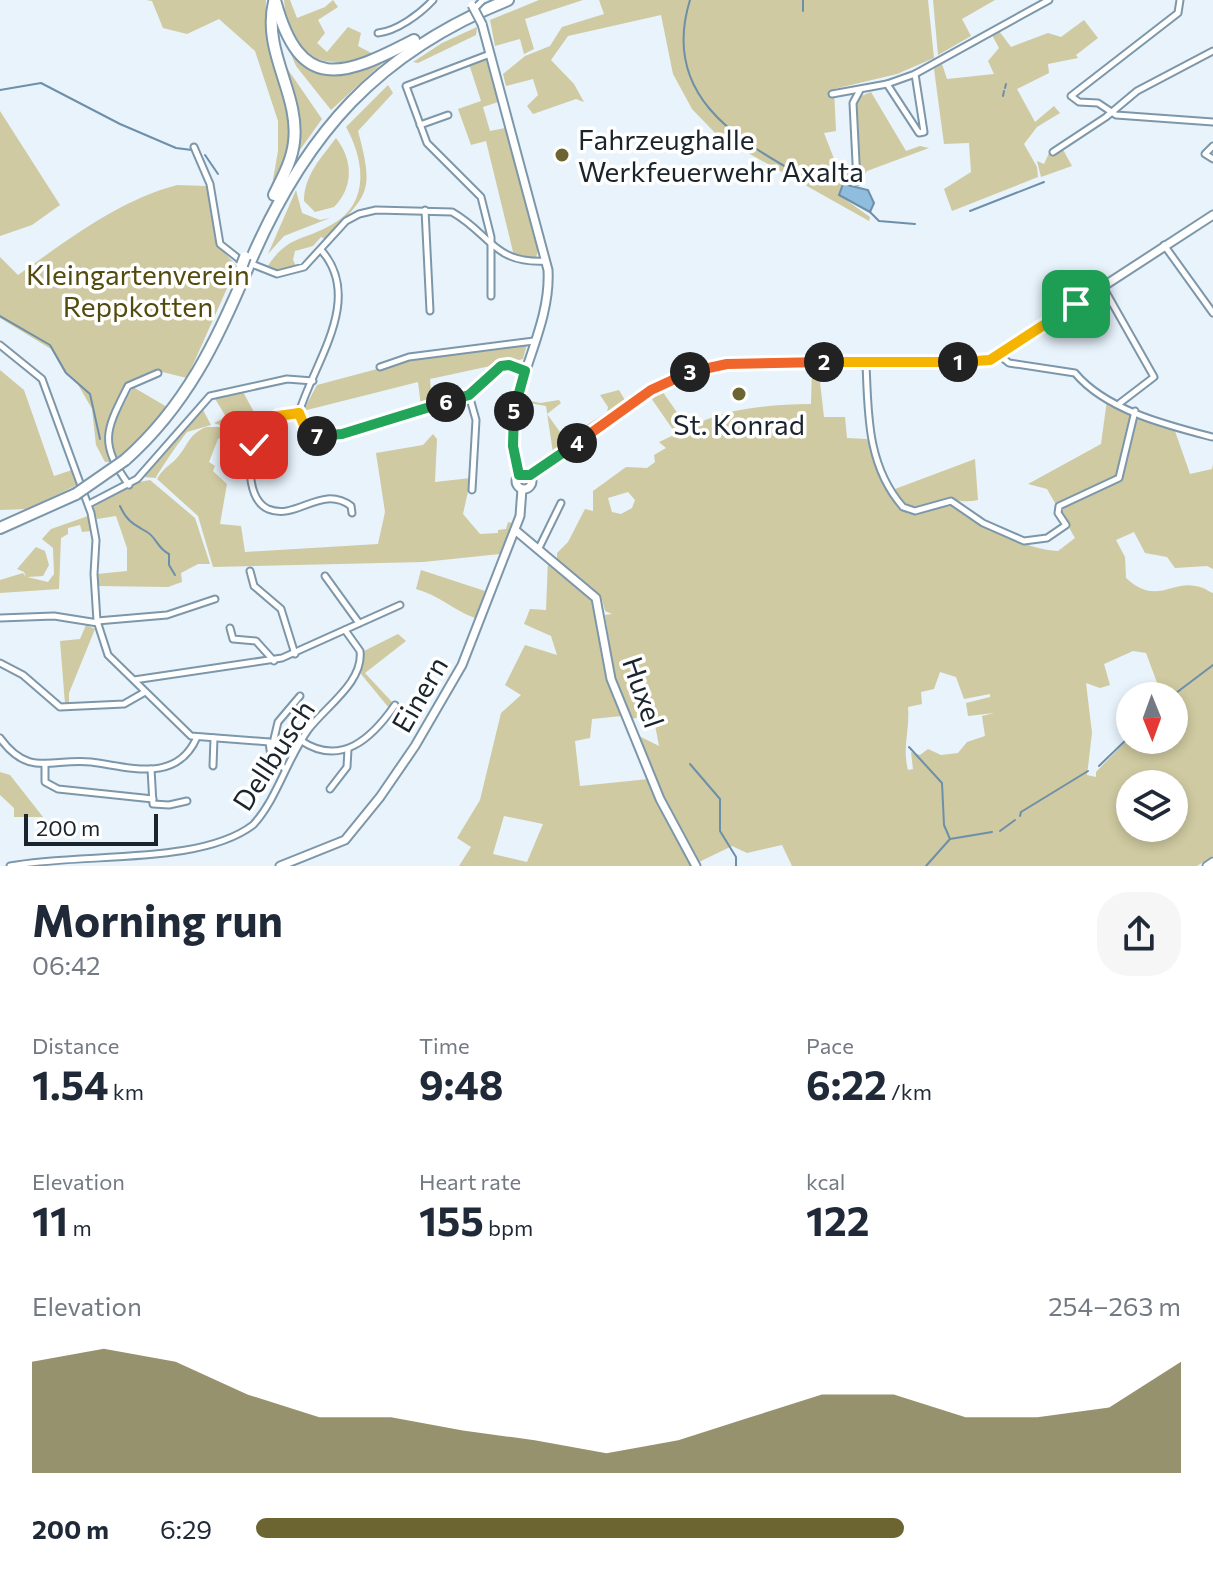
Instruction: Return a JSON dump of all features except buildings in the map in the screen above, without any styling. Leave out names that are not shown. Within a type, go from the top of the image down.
[{"type":"highway","points":[[275,0],[283,30],[297,53],[314,66],[327,69],[365,65],[493,0]]},
{"type":"highway","points":[[246,262],[291,158],[295,132],[273,43],[275,0]]},
{"type":"highway","points":[[341,106],[407,52],[449,26],[508,0]]},
{"type":"highway","points":[[270,204],[341,106],[386,60],[430,31]]},
{"type":"highway","points":[[0,528],[75,492],[124,458],[157,422],[191,376],[289,180],[322,129]]},
{"type":"highway","points":[[0,522],[75,492]]},
{"type":"main road","points":[[471,4],[482,24],[547,261],[548,288],[513,421],[519,475],[516,483],[522,489],[531,485],[530,475]]},
{"type":"main road","points":[[519,475],[530,475],[651,390],[690,372],[727,364],[973,362],[999,355],[1213,215]]},
{"type":"main road","name":"Einern","points":[[280,866],[341,843],[380,797],[462,665],[515,530],[522,489]]},
{"type":"main road","name":"Huxel","points":[[515,530],[592,592],[600,605],[611,679],[660,799],[696,866]]},
{"type":"main road","points":[[1207,866],[1213,862]]},
{"type":"street","points":[[378,33],[387,32],[424,10],[433,0]]},
{"type":"street","points":[[471,4],[483,0]]},
{"type":"street","points":[[832,94],[887,84],[915,74],[1049,0]]},
{"type":"street","points":[[1180,0],[1180,9],[1173,17],[1072,92],[1074,100],[1098,103],[1111,113],[1213,122]]},
{"type":"street","points":[[1053,152],[1145,86],[1213,51]]},
{"type":"street","points":[[490,54],[407,84],[427,143],[481,197],[490,247],[491,296]]},
{"type":"street","points":[[887,84],[919,133],[924,132],[915,74]]},
{"type":"street","points":[[857,182],[853,103],[861,89]]},
{"type":"street","points":[[420,125],[448,115]]},
{"type":"street","points":[[1213,146],[1205,154],[1213,159]]},
{"type":"street","points":[[195,150],[210,184],[217,235],[227,252],[267,271],[287,274],[304,267],[346,221],[359,214],[425,210],[452,212],[490,247],[511,259],[547,261]]},
{"type":"street","points":[[425,210],[430,311]]},
{"type":"street","points":[[1164,245],[1213,313]]},
{"type":"street","points":[[299,413],[332,333],[337,308],[334,275],[321,250]]},
{"type":"street","points":[[1103,287],[1154,377],[1119,404]]},
{"type":"street","points":[[380,367],[409,357],[534,341]]},
{"type":"street","points":[[0,345],[42,379],[88,504],[96,540],[94,587],[98,622],[108,655],[191,736],[271,743],[292,753]]},
{"type":"street","points":[[999,355],[1009,363],[1020,366],[1075,373],[1089,391],[1135,411],[1212,437]]},
{"type":"street","points":[[866,362],[868,433],[888,484],[905,509],[924,509],[951,501],[1009,536],[1034,542],[1047,538],[1066,525],[1058,513],[1059,506],[1119,478],[1135,411]]},
{"type":"street","points":[[299,413],[310,433],[330,437],[469,395],[501,366],[526,369]]},
{"type":"street","points":[[129,485],[110,456],[110,423],[128,386],[158,373]]},
{"type":"street","points":[[88,504],[129,485],[142,475],[210,396],[287,379],[313,381]]},
{"type":"street","points":[[469,395],[476,420],[472,490]]},
{"type":"street","points":[[299,413],[272,419],[258,432],[251,471],[256,497],[264,507],[277,511],[320,498],[335,498],[351,506],[352,513]]},
{"type":"street","points":[[539,548],[561,503]]},
{"type":"street","points":[[250,571],[256,588],[281,609],[295,654]]},
{"type":"street","points":[[325,576],[359,623]]},
{"type":"street","points":[[0,618],[44,615],[98,622],[167,615],[215,599]]},
{"type":"street","points":[[133,680],[274,661],[400,605]]},
{"type":"street","points":[[230,628],[233,639],[256,641],[274,661]]},
{"type":"street","name":"Dellbusch","points":[[14,866],[120,864],[180,858],[235,839],[257,822],[300,740],[359,670],[360,651],[345,630]]},
{"type":"street","points":[[0,663],[23,675],[60,707],[124,704],[145,692]]},
{"type":"street","points":[[284,768],[271,757],[271,743],[278,722],[300,696]]},
{"type":"street","points":[[300,740],[319,750],[348,749],[366,741],[395,705]]},
{"type":"street","points":[[0,738],[22,760],[45,765],[87,762],[135,771],[175,762],[192,747],[197,737]]},
{"type":"street","points":[[213,766],[214,738]]},
{"type":"street","points":[[330,789],[347,767],[348,749]]},
{"type":"street","points":[[45,765],[45,782],[58,789],[153,799]]},
{"type":"street","points":[[151,769],[155,806],[187,801]]},
{"type":"green space","points":[[146,0],[266,0],[267,28],[288,118],[283,164],[271,191],[278,151],[278,121],[255,51],[219,19],[187,34],[163,28],[152,1]]},
{"type":"green space","points":[[284,0],[290,0],[297,18],[325,7],[333,0],[338,7],[318,20],[325,33],[317,43],[327,52],[348,27],[361,33],[358,46],[375,55],[340,62],[312,56],[301,48],[293,36]]},
{"type":"green space","points":[[539,0],[583,0],[525,19],[534,49],[524,54],[520,39],[495,46],[490,20]]},
{"type":"green space","points":[[599,0],[928,0],[934,58],[897,74],[834,89],[836,131],[824,133],[840,174],[854,172],[852,181],[844,182],[839,195],[870,217],[869,221],[718,136],[692,109],[673,74],[661,15],[568,36],[551,60],[574,84],[584,102],[576,99],[533,114],[527,106],[538,95],[533,79],[506,86],[503,74],[525,56],[550,46],[562,27],[604,14]]},
{"type":"green space","points":[[933,0],[995,0],[962,19],[971,36],[938,55]]},
{"type":"green space","points":[[1084,20],[1098,38],[1076,55],[1078,58],[1048,64],[1049,73],[1017,89],[1035,122],[1054,106],[1060,113],[1037,127],[1024,144],[1037,167],[1038,177],[952,211],[944,189],[971,172],[969,143],[944,144],[934,69],[942,64],[947,79],[994,74],[988,61],[999,48],[992,35],[999,31],[1011,47],[1048,33],[1061,37]]},
{"type":"green space","points":[[477,27],[476,35],[418,63],[413,62],[442,43]]},
{"type":"green space","points":[[282,33],[321,71],[391,55],[331,110],[296,66]]},
{"type":"green space","points":[[486,59],[498,102],[483,107],[490,131],[505,128],[538,250],[536,258],[514,256],[486,141],[471,145],[458,109],[481,101],[469,64]]},
{"type":"green space","points":[[282,61],[322,119],[292,161],[297,140]]},
{"type":"green space","points":[[388,85],[393,93],[358,131],[366,168],[364,192],[359,202],[325,239],[321,237],[313,246],[295,251],[293,260],[297,268],[280,271],[266,269],[281,250],[331,225],[353,205],[358,193],[360,167],[346,127]]},
{"type":"green space","points":[[871,92],[906,151],[920,146],[929,148],[867,171],[861,181],[856,104],[861,96]]},
{"type":"green space","points":[[0,111],[60,205],[32,225],[0,236]]},
{"type":"green space","points":[[336,138],[346,155],[348,182],[334,207],[315,212],[304,201],[307,183]]},
{"type":"green space","points":[[1061,146],[1072,166],[1041,177],[1037,161],[1044,164],[1050,151]]},
{"type":"green space","name":"Kleingartenverein Reppkotten","points":[[177,185],[207,186],[216,244],[237,266],[187,378],[158,371],[122,390],[105,430],[111,462],[105,462],[96,445],[92,409],[76,381],[64,372],[51,349],[0,318],[0,257],[18,275],[114,211]]},
{"type":"green space","points":[[296,190],[302,213],[320,220],[330,218],[284,236],[268,254]]},
{"type":"green space","points":[[527,344],[523,359],[430,379],[432,403],[421,406],[418,382],[303,411],[317,385],[426,356]]},
{"type":"green space","points":[[836,367],[836,378],[820,382],[824,417],[845,417],[847,438],[867,439],[897,504],[909,514],[951,501],[1015,540],[1043,549],[1058,551],[1075,538],[1047,489],[1028,484],[1101,444],[1107,400],[1175,431],[1190,474],[1212,469],[1213,464],[1213,569],[1207,566],[1175,568],[1167,557],[1145,553],[1134,532],[1116,540],[1125,557],[1126,578],[1138,587],[1157,591],[1192,585],[1213,593],[1213,856],[1197,866],[792,866],[782,845],[747,853],[732,846],[697,863],[669,809],[639,736],[659,746],[653,714],[631,719],[614,674],[605,615],[612,614],[605,611],[601,596],[557,559],[557,553],[568,542],[585,509],[593,511],[593,491],[626,467],[647,468],[655,462],[654,455],[666,448],[659,442],[676,434],[651,398],[662,391],[688,428],[733,411],[811,404],[812,368]],"holes":[[[628,492],[635,500],[632,508],[621,514],[612,512],[608,498]],[[940,672],[956,677],[964,699],[990,694],[990,697],[966,703],[968,716],[994,713],[982,716],[985,736],[967,742],[958,753],[941,755],[928,749],[920,755],[911,752],[913,769],[908,770],[908,707],[922,704],[921,692],[934,689]]]},
{"type":"green space","points":[[0,370],[24,390],[54,476],[72,470],[77,485],[27,509],[0,510]]},
{"type":"green space","points":[[133,387],[167,407],[133,445],[115,459],[110,432]]},
{"type":"green space","points":[[242,390],[260,423],[235,430],[214,423],[226,417],[214,397]]},
{"type":"green space","points":[[619,390],[626,402],[553,453],[547,414],[565,439],[607,412],[608,407],[600,395]]},
{"type":"green space","points":[[522,399],[540,403],[559,400],[561,403],[547,414],[546,406],[523,402]]},
{"type":"green space","points":[[202,408],[211,425],[187,432],[156,478],[144,477]]},
{"type":"green space","points":[[206,427],[223,427],[233,432],[218,439],[209,462],[215,466],[213,471],[227,484],[220,524],[241,526],[245,552],[378,544],[385,512],[376,453],[423,445],[433,434],[437,439],[435,482],[471,478],[463,514],[480,534],[498,533],[498,530],[506,529],[508,522],[512,523],[500,554],[423,562],[213,567],[198,516],[157,479],[191,438]]},
{"type":"green space","points":[[975,459],[978,500],[916,506],[904,502],[895,489]]},
{"type":"green space","points":[[150,480],[195,518],[210,564],[198,564],[181,573],[182,582],[168,587],[98,586],[97,574],[127,571],[127,548],[116,516],[97,519],[93,507],[139,482]]},
{"type":"green space","points":[[88,516],[91,531],[82,532],[80,525],[68,528],[68,534],[61,538],[59,589],[0,593],[0,580],[23,573],[26,577],[24,572],[17,569],[36,547],[45,551],[49,565],[43,576],[27,577],[48,582],[54,574],[53,548],[42,539],[51,529]]},
{"type":"green space","points":[[548,559],[582,588],[596,606],[610,688],[622,716],[592,719],[590,738],[575,741],[580,786],[649,779],[692,866],[459,866],[471,847],[457,838],[480,800],[501,713],[521,695],[505,685],[525,645],[557,655],[551,636],[524,624],[530,609],[546,610]],"holes":[[[504,816],[543,824],[527,862],[493,854]]]},
{"type":"green space","points":[[421,570],[485,591],[475,618],[416,589]]},
{"type":"green space","points":[[86,625],[95,629],[69,693],[69,704],[65,704],[60,641],[80,639]]},
{"type":"green space","points":[[398,634],[406,641],[365,673],[392,702],[389,708],[361,674],[364,651]]},
{"type":"green space","points":[[0,772],[10,775],[43,817],[14,817],[14,808],[0,795]]},
{"type":"water","points":[[843,184],[868,190],[874,203],[870,212],[839,195]]},
{"type":"waterway","points":[[690,0],[684,33],[686,61],[695,87],[710,109],[729,128],[752,146],[804,177]]},
{"type":"waterway","points":[[803,0],[803,11]]},
{"type":"waterway","points":[[0,90],[41,83],[120,124],[176,148],[192,150]]},
{"type":"waterway","points":[[1005,88],[1006,84]]},
{"type":"waterway","points":[[1003,96],[1004,91]]},
{"type":"waterway","points":[[205,155],[218,174]]},
{"type":"waterway","points":[[970,211],[1044,182]]},
{"type":"waterway","points":[[869,211],[879,221],[915,224]]},
{"type":"waterway","points":[[0,316],[50,345],[66,373],[90,394],[100,439]]},
{"type":"waterway","points":[[120,506],[128,519],[150,534],[169,554],[169,565],[175,575]]},
{"type":"waterway","points":[[1188,684],[1213,665]]},
{"type":"waterway","points":[[909,747],[942,783],[944,825],[950,839]]},
{"type":"waterway","points":[[1099,766],[1116,750]]},
{"type":"waterway","points":[[690,764],[720,799],[720,831],[736,857],[736,866]]},
{"type":"waterway","points":[[1020,816],[1021,812],[1088,771]]},
{"type":"waterway","points":[[1000,831],[1015,820]]},
{"type":"waterway","points":[[926,866],[950,839],[992,832]]},
{"type":"place","name":"Fahrzeughalle Werkfeuerwehr Axalta","points":[[562,155]]},
{"type":"place","name":"St. Konrad","points":[[739,394]]},
{"type":"route","points":[[254,445],[261,428],[278,416],[299,413],[301,422],[310,433],[336,436],[469,395],[501,366],[509,365],[525,371],[515,407],[513,446],[519,475],[530,475],[651,390],[701,368],[751,363],[983,362],[1010,349],[1076,304]]}]
